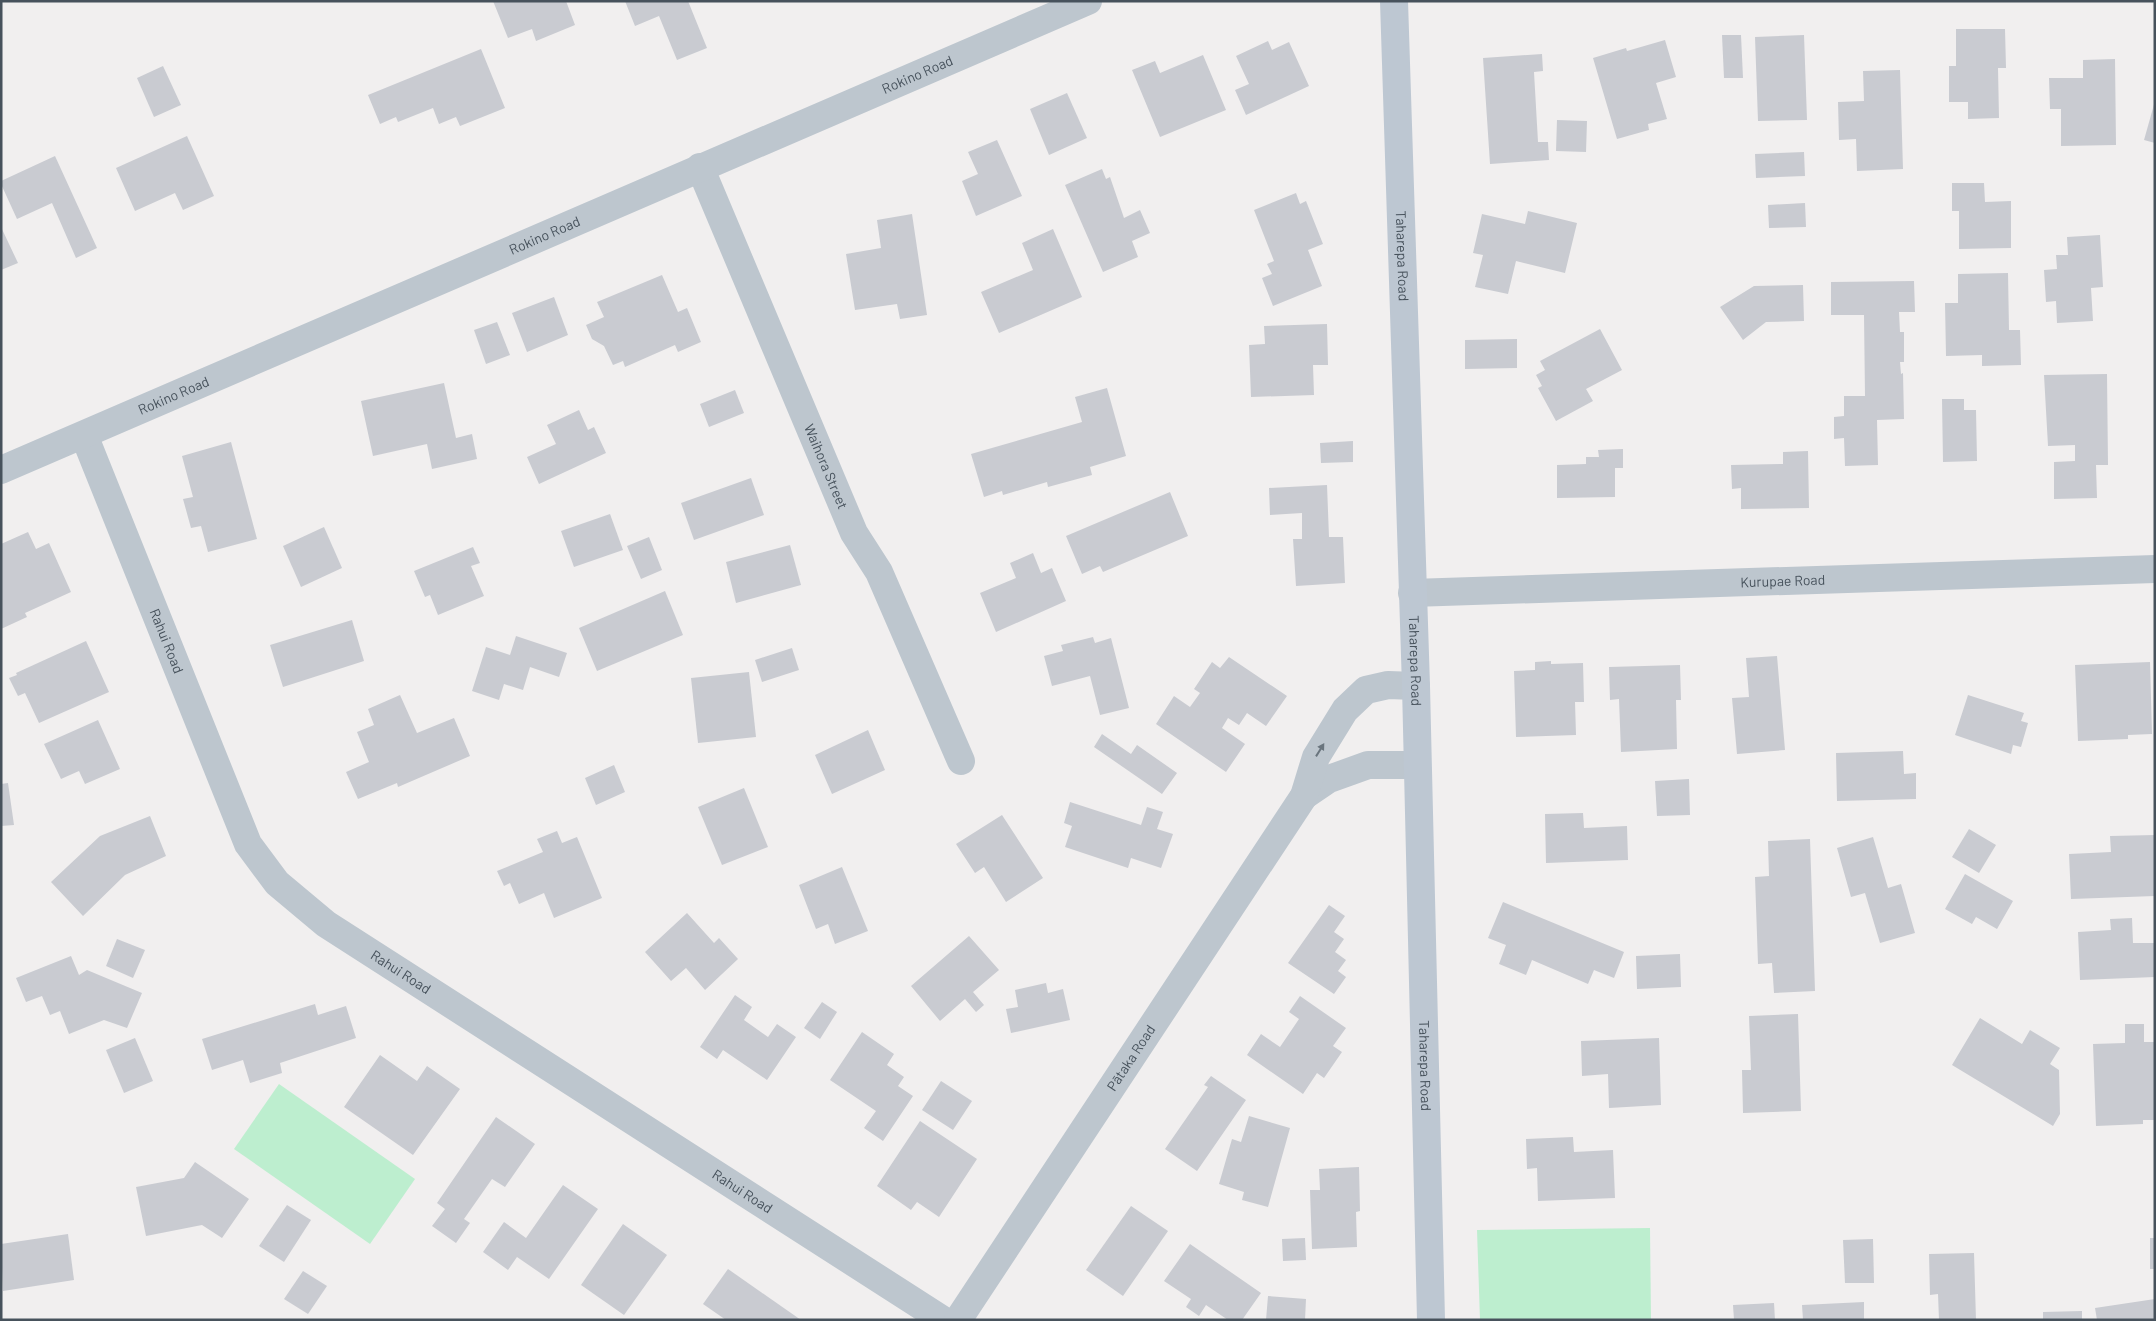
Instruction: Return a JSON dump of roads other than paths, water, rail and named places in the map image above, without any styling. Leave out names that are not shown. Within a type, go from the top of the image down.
[{"type":"street","name":"Rokino Road","points":[[1,470],[1088,1]]},
{"type":"street","name":"Taharepa Road","points":[[1394,1],[1416,686],[1431,1320]]},
{"type":"street","name":"Waihora Street","points":[[700,168],[854,533],[879,572],[962,761]]},
{"type":"street","name":"Rahui Road","points":[[84,435],[248,844],[277,883],[326,924],[943,1320]]},
{"type":"street","name":"Kurupae Road","points":[[1412,593],[2155,569]]},
{"type":"street","name":"Pātaka Road","points":[[958,1320],[1304,796],[1316,757],[1345,710],[1366,690],[1388,685],[1416,686]]},
{"type":"street","name":"Pātaka Road","points":[[1304,796],[1329,779],[1368,765],[1417,765]]}]
